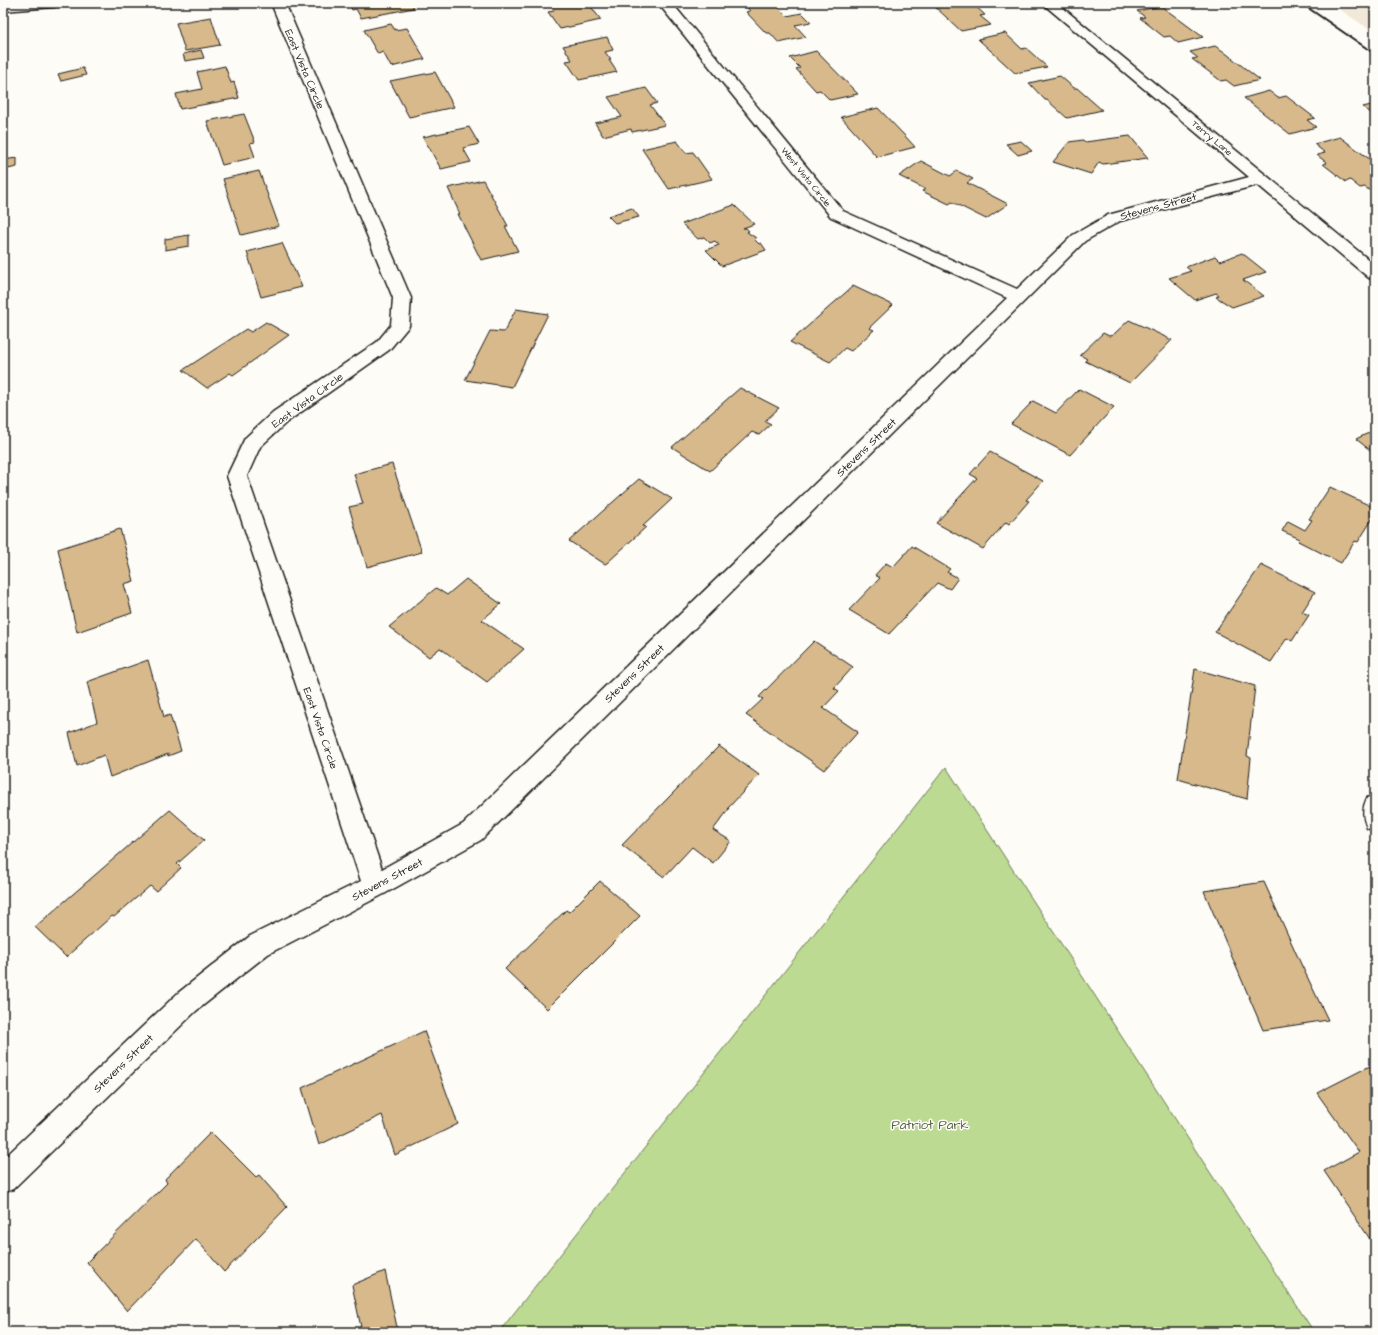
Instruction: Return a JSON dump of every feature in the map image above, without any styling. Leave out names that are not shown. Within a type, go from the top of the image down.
[{"type":"street","points":[[3,7],[54,3]]},
{"type":"street","name":"East Vista Circle","points":[[278,3],[402,298],[400,326],[383,346],[280,417],[252,443],[237,476],[375,886]]},
{"type":"street","name":"West Vista Circle","points":[[665,3],[837,214],[1018,297]]},
{"type":"street","name":"Terry Lane","points":[[1049,3],[1375,274]]},
{"type":"street","name":"Stevens Street","points":[[3,1179],[187,1002],[260,945],[375,886],[472,832],[1079,238],[1114,218],[1261,179]]},
{"type":"street","points":[[1375,806],[1375,820]]},
{"type":"shaded area","points":[[1330,3],[1375,3],[1375,33]]},
{"type":"green space","name":"Patriot Park","points":[[946,767],[1314,1332],[499,1332]]},
{"type":"building","points":[[349,3],[411,3],[414,8],[361,18],[356,9],[352,10]]},
{"type":"building","points":[[549,3],[589,4],[601,20],[560,29],[548,12],[554,11]]},
{"type":"building","points":[[761,3],[774,3],[787,16],[802,13],[811,22],[795,25],[806,37],[779,43],[770,33],[766,33],[746,12],[750,11],[746,6]]},
{"type":"building","points":[[931,3],[972,3],[985,15],[980,16],[991,25],[961,31]]},
{"type":"building","points":[[1161,6],[1203,37],[1178,43],[1170,36],[1164,37],[1140,18],[1145,17],[1137,11]]},
{"type":"building","points":[[211,17],[220,45],[185,51],[176,23]]},
{"type":"building","points":[[391,24],[395,30],[407,28],[425,59],[391,67],[383,52],[378,54],[364,30]]},
{"type":"building","points":[[1005,33],[1022,49],[1026,48],[1047,67],[1015,73],[978,39]]},
{"type":"building","points":[[607,37],[613,50],[605,52],[617,72],[579,80],[566,61],[572,60],[563,46]]},
{"type":"building","points":[[1215,46],[1260,80],[1234,86],[1226,80],[1221,81],[1192,59],[1198,58],[1190,52]]},
{"type":"building","points":[[201,50],[204,58],[185,61],[183,54]]},
{"type":"building","points":[[816,51],[858,94],[830,100],[820,90],[816,91],[796,69],[800,68],[790,58]]},
{"type":"building","points":[[225,66],[231,83],[234,82],[239,98],[180,109],[176,94],[202,89],[197,72]]},
{"type":"building","points":[[83,68],[86,75],[61,81],[58,74]]},
{"type":"building","points":[[435,72],[454,107],[409,117],[390,81]]},
{"type":"building","points":[[1060,76],[1074,88],[1077,88],[1102,110],[1067,118],[1047,100],[1045,100],[1029,83]]},
{"type":"building","points":[[646,88],[657,103],[650,105],[665,125],[632,132],[631,129],[603,136],[595,123],[622,117],[608,97]]},
{"type":"building","points":[[1269,91],[1278,98],[1286,96],[1315,118],[1307,120],[1316,127],[1290,134],[1244,98]]},
{"type":"building","points":[[1375,104],[1375,116],[1363,107]]},
{"type":"building","points":[[878,108],[915,147],[877,157],[841,117]]},
{"type":"building","points":[[244,114],[255,142],[250,143],[255,157],[222,165],[207,121]]},
{"type":"building","points":[[469,127],[479,144],[463,148],[471,162],[441,169],[423,137]]},
{"type":"building","points":[[1130,136],[1148,158],[1103,164],[1099,162],[1091,174],[1053,162],[1069,142],[1083,140],[1085,142]]},
{"type":"building","points":[[1340,137],[1375,163],[1375,195],[1365,187],[1360,188],[1350,180],[1346,182],[1323,164],[1327,163],[1317,155],[1325,153],[1314,144]]},
{"type":"building","points":[[677,141],[686,153],[693,152],[712,179],[669,189],[642,149]]},
{"type":"building","points":[[1021,141],[1032,151],[1018,155],[1006,144]]},
{"type":"building","points":[[17,158],[17,167],[3,170],[3,160]]},
{"type":"building","points":[[921,161],[950,176],[957,171],[973,179],[967,183],[1008,204],[986,219],[952,202],[949,204],[922,191],[925,189],[899,176]]},
{"type":"building","points":[[259,171],[279,226],[241,235],[223,179]]},
{"type":"building","points":[[483,180],[508,226],[505,226],[518,251],[481,260],[458,214],[460,214],[448,188]]},
{"type":"building","points":[[734,205],[754,224],[743,228],[746,228],[749,231],[747,232],[756,238],[754,239],[759,244],[761,243],[766,250],[722,266],[706,250],[719,245],[715,241],[710,243],[704,237],[698,239],[682,224]]},
{"type":"building","points":[[632,208],[639,217],[615,223],[608,216]]},
{"type":"building","points":[[189,235],[189,246],[165,250],[165,239]]},
{"type":"building","points":[[282,243],[302,287],[261,297],[247,252]]},
{"type":"building","points":[[1242,253],[1266,272],[1243,280],[1264,296],[1232,307],[1216,297],[1219,295],[1216,293],[1195,300],[1169,278],[1191,271],[1186,267],[1215,256],[1220,261]]},
{"type":"building","points":[[853,286],[893,305],[869,328],[874,330],[851,351],[845,348],[830,362],[790,342]]},
{"type":"building","points":[[516,309],[548,314],[512,387],[465,380],[490,331],[504,332]]},
{"type":"building","points":[[1129,320],[1172,340],[1130,383],[1085,361],[1087,359],[1080,355],[1103,333],[1109,336],[1113,335]]},
{"type":"building","points":[[266,322],[289,335],[233,375],[230,373],[207,388],[183,370],[246,329],[251,332]]},
{"type":"building","points":[[740,388],[779,408],[765,421],[771,424],[759,435],[752,432],[710,471],[672,447]]},
{"type":"building","points":[[1079,389],[1114,407],[1070,455],[1011,424],[1033,401],[1056,413]]},
{"type":"building","points":[[1375,430],[1375,454],[1356,439]]},
{"type":"building","points":[[990,452],[1043,481],[1026,500],[1029,501],[1009,524],[1006,522],[983,549],[936,523],[977,478],[970,474]]},
{"type":"building","points":[[392,464],[422,552],[367,567],[349,507],[363,504],[354,474]]},
{"type":"building","points":[[639,479],[672,499],[643,526],[646,527],[607,563],[605,564],[569,541]]},
{"type":"building","points":[[1330,487],[1375,508],[1375,515],[1358,542],[1355,541],[1341,563],[1298,541],[1300,539],[1282,531],[1288,521],[1305,530],[1312,520],[1309,519]]},
{"type":"building","points":[[120,529],[134,581],[124,584],[132,613],[77,632],[58,549]]},
{"type":"building","points":[[912,546],[950,569],[947,572],[958,578],[950,589],[937,583],[889,634],[849,610],[880,578],[875,575],[886,563],[893,567]]},
{"type":"building","points":[[1261,565],[1315,592],[1302,612],[1309,615],[1292,641],[1287,638],[1271,662],[1215,632]]},
{"type":"building","points":[[466,579],[501,604],[482,620],[524,649],[487,682],[440,648],[429,657],[389,627],[436,588],[447,595]]},
{"type":"building","points":[[814,641],[853,667],[834,688],[839,691],[823,708],[858,732],[824,770],[746,715],[763,699],[759,697]]},
{"type":"building","points":[[148,660],[164,717],[170,715],[181,751],[168,756],[168,754],[110,777],[104,755],[77,766],[69,733],[97,722],[87,682]]},
{"type":"building","points":[[1195,669],[1255,686],[1247,756],[1251,758],[1247,799],[1178,779]]},
{"type":"building","points":[[719,746],[759,775],[728,808],[729,809],[713,830],[731,841],[713,863],[692,847],[664,877],[622,845]]},
{"type":"building","points":[[170,810],[204,840],[177,864],[181,868],[156,891],[150,886],[114,917],[112,916],[66,957],[35,927]]},
{"type":"building","points":[[600,881],[640,916],[547,1009],[505,969],[566,910],[569,912]]},
{"type":"building","points":[[1264,882],[1328,1020],[1263,1030],[1204,891]]},
{"type":"building","points":[[424,1031],[458,1124],[395,1155],[382,1115],[319,1145],[302,1088]]},
{"type":"building","points":[[1370,1066],[1375,1072],[1374,1245],[1324,1171],[1359,1152],[1317,1093]]},
{"type":"building","points":[[211,1132],[256,1177],[259,1175],[287,1207],[224,1272],[196,1239],[127,1311],[87,1262],[167,1183],[165,1179]]},
{"type":"building","points":[[385,1271],[398,1332],[362,1332],[352,1285]]},
{"type":"railway","points":[[1301,3],[1375,54]]}]
